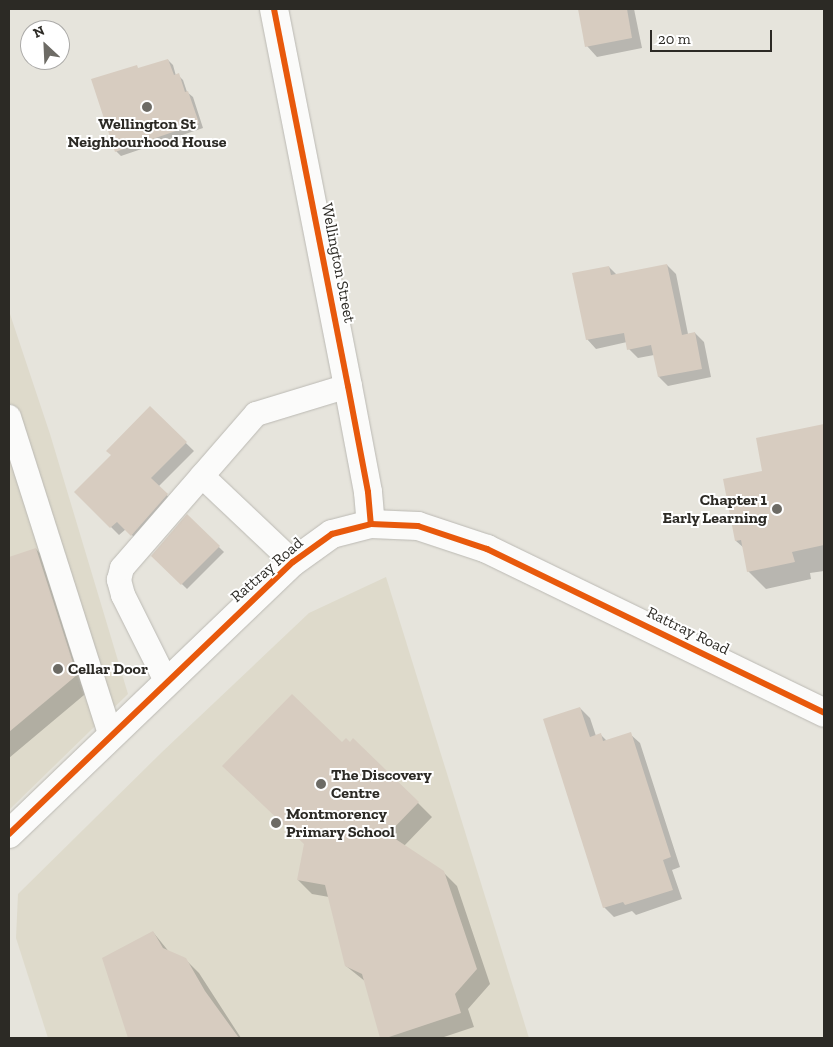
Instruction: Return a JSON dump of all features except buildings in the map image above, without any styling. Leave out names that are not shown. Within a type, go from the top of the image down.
[{"type":"street","name":"Wellington Street","points":[[274,9],[368,492],[371,524]]},
{"type":"street","name":"Rattray Road","points":[[9,834],[111,738],[166,681],[293,562],[332,534],[371,524],[418,526],[487,549],[824,713]]},
{"type":"lane","points":[[166,681],[123,594],[119,580],[122,568],[256,414],[348,386]]},
{"type":"lane","points":[[9,417],[111,738]]},
{"type":"lane","points":[[202,476],[293,562]]},
{"type":"shaded area","points":[[9,311],[50,434],[128,694],[9,810]]},
{"type":"shaded area","name":"Montmorency Primary School","points":[[386,577],[529,1038],[48,1038],[16,938],[18,894],[161,753],[309,613]]},
{"type":"cycle path","points":[[274,9],[368,492],[371,524]]},
{"type":"cycle path","points":[[9,834],[293,562],[332,534],[371,524],[418,526],[487,549],[824,713]]},
{"type":"place","name":"Wellington St Neighbourhood House","points":[[147,107]]},
{"type":"place","name":"Chapter 1 Early Learning","points":[[777,509]]},
{"type":"place","name":"Cellar Door","points":[[58,669]]},
{"type":"place","name":"The Discovery Centre","points":[[321,784]]},
{"type":"place","name":"Montmorency Primary School","points":[[276,823]]}]
